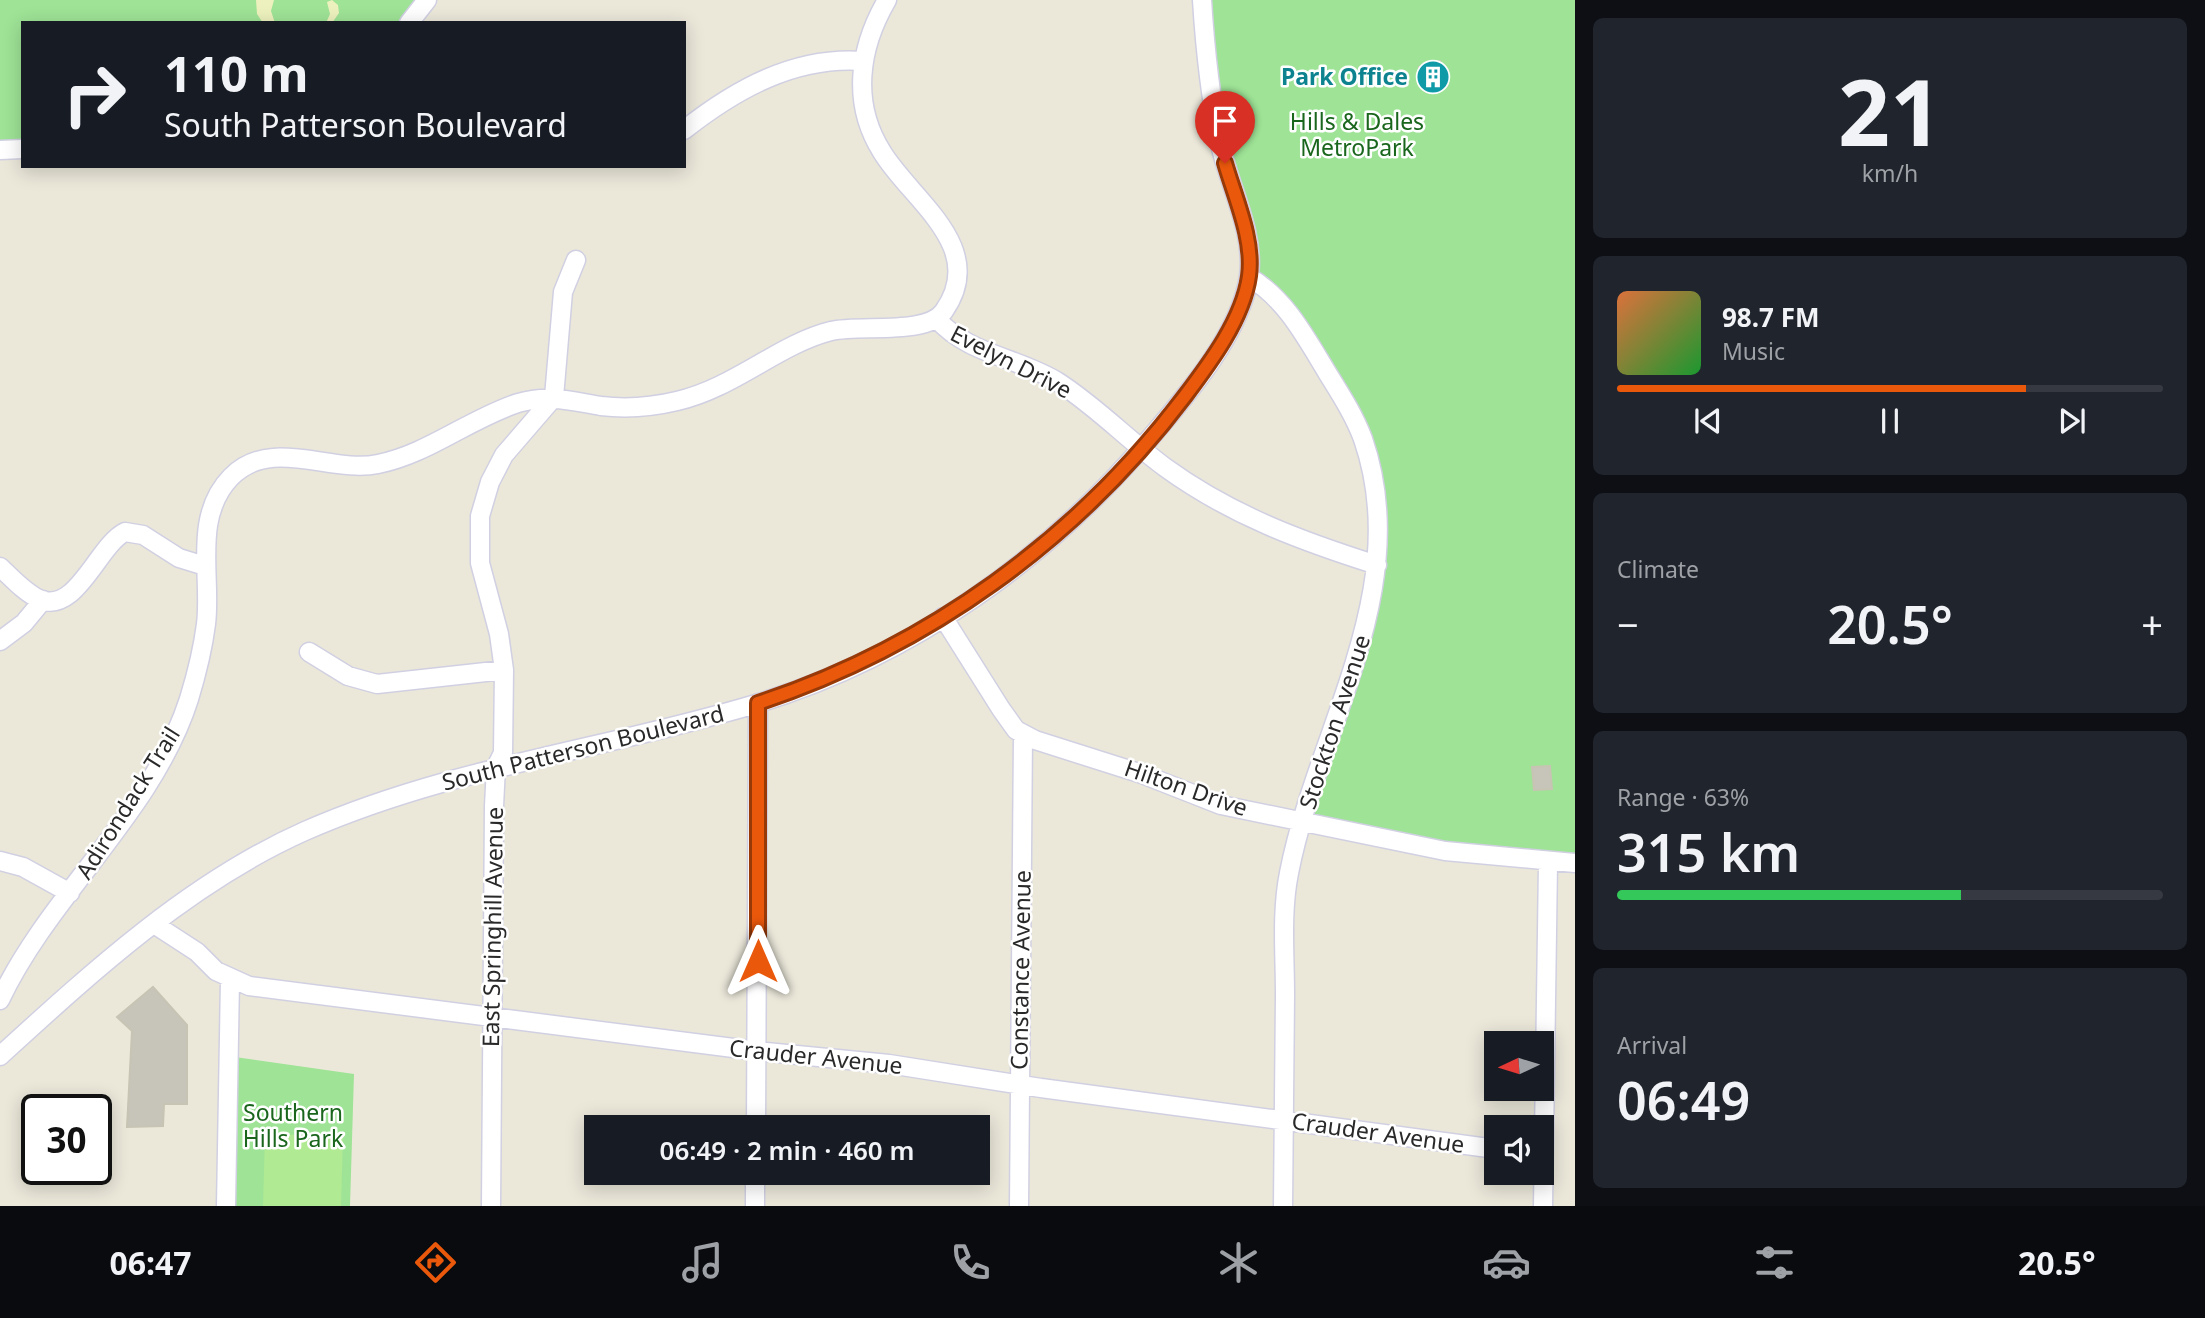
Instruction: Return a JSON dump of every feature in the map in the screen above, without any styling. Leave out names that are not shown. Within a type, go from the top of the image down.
[{"type":"street","points":[[411,21],[427,0]]},
{"type":"street","points":[[887,0],[875,21],[863,61],[861,87],[872,133],[893,169],[937,219],[954,249],[957,278],[952,297],[937,319]]},
{"type":"street","name":"South Patterson Boulevard","points":[[0,1056],[154,924],[258,854],[304,831],[365,808],[496,767],[758,703],[836,675],[894,647],[943,617],[1043,547],[1082,513],[1142,448],[1202,374],[1242,302],[1249,277],[1250,260],[1244,230],[1220,147],[1210,89],[1202,0]]},
{"type":"street","points":[[686,128],[705,113],[777,73],[828,62],[863,61]]},
{"type":"street","points":[[0,150],[21,149]]},
{"type":"street","points":[[554,397],[563,292],[576,260]]},
{"type":"street","name":"Stockton Avenue","points":[[1249,277],[1266,287],[1283,304],[1352,414],[1362,438],[1374,485],[1377,565],[1374,593],[1358,655],[1303,822],[1289,874],[1284,912],[1283,1206]]},
{"type":"street","name":"Adirondack Trail","points":[[0,1000],[24,953],[128,812],[178,728],[189,698],[206,626],[205,566],[215,503],[231,477],[244,467],[285,458],[348,466],[379,464],[416,451],[502,409],[554,397],[627,408],[677,401],[734,380],[830,331],[883,326],[922,326],[937,319]]},
{"type":"street","name":"Evelyn Drive","points":[[937,319],[948,332],[973,345],[1026,365],[1057,381],[1094,407],[1191,485],[1246,518],[1282,534],[1377,565]]},
{"type":"street","name":"East Springhill Avenue","points":[[491,1206],[496,767],[503,753],[504,670],[499,634],[480,563],[480,516],[490,482],[504,455],[554,397]]},
{"type":"street","points":[[0,567],[43,600],[56,600],[80,585],[105,546],[125,531],[143,535],[179,558],[205,566]]},
{"type":"street","points":[[0,641],[24,623],[43,600]]},
{"type":"street","points":[[943,617],[1001,709],[1023,735]]},
{"type":"street","points":[[310,652],[348,676],[377,684],[504,670]]},
{"type":"street","points":[[756,1115],[758,703]]},
{"type":"street","name":"Hilton Drive","points":[[1023,735],[1142,774],[1221,805],[1418,847],[1548,863],[1575,863]]},
{"type":"street","name":"Constance Avenue","points":[[1019,1206],[1023,735]]},
{"type":"street","points":[[0,861],[23,867],[70,892]]},
{"type":"street","points":[[1544,1115],[1548,863]]},
{"type":"street","name":"Crauder Avenue","points":[[154,924],[230,980],[249,986],[362,1003],[757,1051],[889,1064],[1484,1147]]},
{"type":"street","points":[[226,1206],[230,980]]},
{"type":"street","points":[[755,1185],[755,1206]]},
{"type":"street","points":[[1543,1185],[1543,1206]]},
{"type":"green space","points":[[0,0],[427,0],[411,21],[21,21],[21,149],[0,150]]},
{"type":"green space","name":"Hills & Dales MetroPark","points":[[1202,0],[1575,0],[1575,863],[1303,822],[1374,593],[1374,485],[1319,360],[1249,277]]},
{"type":"green space","name":"Southern Hills Park","points":[[235,1057],[354,1074],[350,1206],[235,1206]]},
{"type":"green space","points":[[265,1134],[343,1136],[341,1206],[263,1206]]},
{"type":"sand","points":[[256,0],[274,0],[271,11],[274,21],[262,21],[257,14]]},
{"type":"sand","points":[[332,0],[338,5],[339,13],[333,21],[327,21],[330,14],[327,2]]},
{"type":"building","name":"Park Office","points":[[1440,61],[1447,86],[1426,92],[1419,67]]},
{"type":"building","points":[[1550,766],[1552,789],[1534,790],[1532,767]]},
{"type":"building","points":[[153,987],[187,1025],[187,1104],[164,1104],[163,1126],[127,1127],[132,1031],[117,1017]]},
{"type":"place","name":"Park Office","points":[[1433,77]]},
{"type":"route","points":[[758,961],[758,703],[836,675],[894,647],[960,606],[1043,547],[1082,513],[1142,448],[1202,374],[1245,293],[1250,260],[1225,163]]}]
